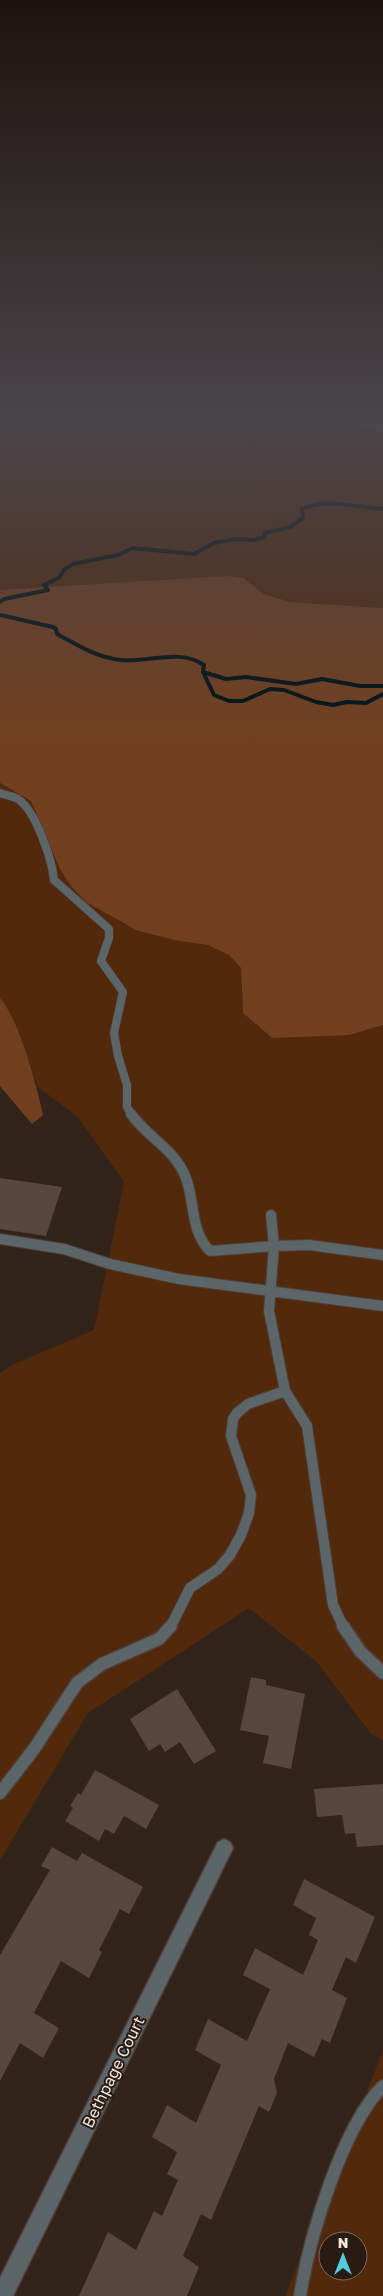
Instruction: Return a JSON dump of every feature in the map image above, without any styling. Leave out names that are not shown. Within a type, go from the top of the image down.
[{"type":"street","name":"Bethpage Court","points":[[2,2296],[224,1848]]},
{"type":"lane","points":[[0,793],[18,799],[25,806],[45,843],[52,863],[54,880],[109,929],[109,938],[101,961],[105,970],[124,992],[114,1033],[118,1056],[127,1085],[127,1107],[137,1122],[164,1145],[179,1162],[187,1180],[195,1224],[204,1245],[210,1251],[308,1245],[383,1255]]},
{"type":"lane","points":[[271,1215],[274,1246],[268,1291],[273,1341],[285,1391],[307,1426],[333,1605],[341,1626],[355,1647],[383,1673]]},
{"type":"lane","points":[[0,1239],[64,1249],[110,1264],[178,1279],[383,1306]]},
{"type":"lane","points":[[0,1793],[34,1750],[77,1683],[102,1664],[159,1639],[167,1633],[176,1619],[190,1588],[219,1568],[231,1555],[244,1524],[252,1496],[230,1432],[232,1421],[236,1412],[249,1404],[285,1391]]},
{"type":"lane","points":[[300,2296],[311,2245],[332,2182],[358,2119],[372,2097],[383,2086]]},
{"type":"shaded area","points":[[0,527],[383,527],[383,608],[290,602],[264,594],[243,578],[0,590]]},
{"type":"shaded area","points":[[227,576],[243,578],[264,594],[290,602],[383,608],[383,1025],[349,1035],[272,1038],[243,1013],[241,968],[229,955],[208,945],[179,941],[138,931],[86,902],[71,886],[60,869],[31,801],[0,783],[0,590]]},
{"type":"shaded area","points":[[0,783],[31,801],[36,811],[118,918],[138,931],[179,941],[208,945],[229,955],[241,968],[243,1013],[271,1038],[367,1030],[383,1025],[383,1740],[371,1734],[317,1662],[249,1608],[88,1713],[0,1860],[0,1373],[12,1365],[94,1330],[124,1182],[78,1117],[38,1087],[20,1036],[0,998]]},
{"type":"shaded area","points":[[0,998],[14,1021],[36,1087],[43,1115],[32,1124],[0,1086]]},
{"type":"shaded area","points":[[383,2051],[383,2296],[285,2296]]},
{"type":"building","points":[[0,1178],[62,1187],[46,1236],[0,1229]]},
{"type":"building","points":[[251,1677],[266,1680],[266,1685],[305,1694],[291,1769],[263,1763],[269,1736],[240,1730]]},
{"type":"building","points":[[177,1689],[216,1751],[194,1764],[180,1742],[165,1752],[160,1744],[149,1751],[130,1719]]},
{"type":"building","points":[[95,1770],[159,1805],[146,1829],[124,1816],[114,1834],[105,1829],[99,1841],[65,1821],[73,1808],[70,1806],[78,1793],[81,1795]]},
{"type":"building","points":[[383,1784],[383,1845],[357,1847],[355,1833],[345,1834],[342,1815],[317,1817],[314,1789]]},
{"type":"building","points":[[52,1847],[77,1861],[82,1853],[143,1887],[129,1914],[120,1909],[99,1950],[102,1952],[89,1978],[61,1961],[34,2013],[59,2028],[43,2058],[20,2043],[0,2081],[0,1955],[50,1870],[41,1866]]},
{"type":"building","points":[[304,1879],[375,1917],[356,1963],[346,1957],[332,1990],[347,1998],[330,2043],[322,2039],[314,2057],[288,2043],[274,2079],[277,2093],[269,2112],[259,2106],[211,2220],[201,2214],[183,2256],[199,2267],[187,2296],[79,2296],[108,2232],[136,2250],[154,2211],[162,2216],[178,2180],[167,2174],[177,2152],[152,2137],[167,2105],[196,2123],[221,2065],[195,2050],[208,2019],[247,2041],[270,1989],[243,1975],[255,1948],[303,1975],[318,1940],[309,1935],[316,1918],[293,1905]]},
{"type":"waterway","points":[[0,602],[4,599],[48,590],[44,585],[59,578],[64,570],[73,564],[118,555],[133,548],[194,554],[214,543],[236,539],[254,540],[264,537],[265,533],[289,527]]},
{"type":"waterway","points":[[0,615],[53,627],[56,629],[57,634],[96,654],[112,659],[132,660],[184,657],[204,665],[203,672]]},
{"type":"waterway","points":[[203,672],[226,679],[246,677],[296,684],[322,679],[360,686],[383,686]]},
{"type":"waterway","points":[[203,672],[214,695],[229,701],[243,701],[270,689],[284,690],[316,702],[333,705],[347,702],[366,703],[383,694]]}]
